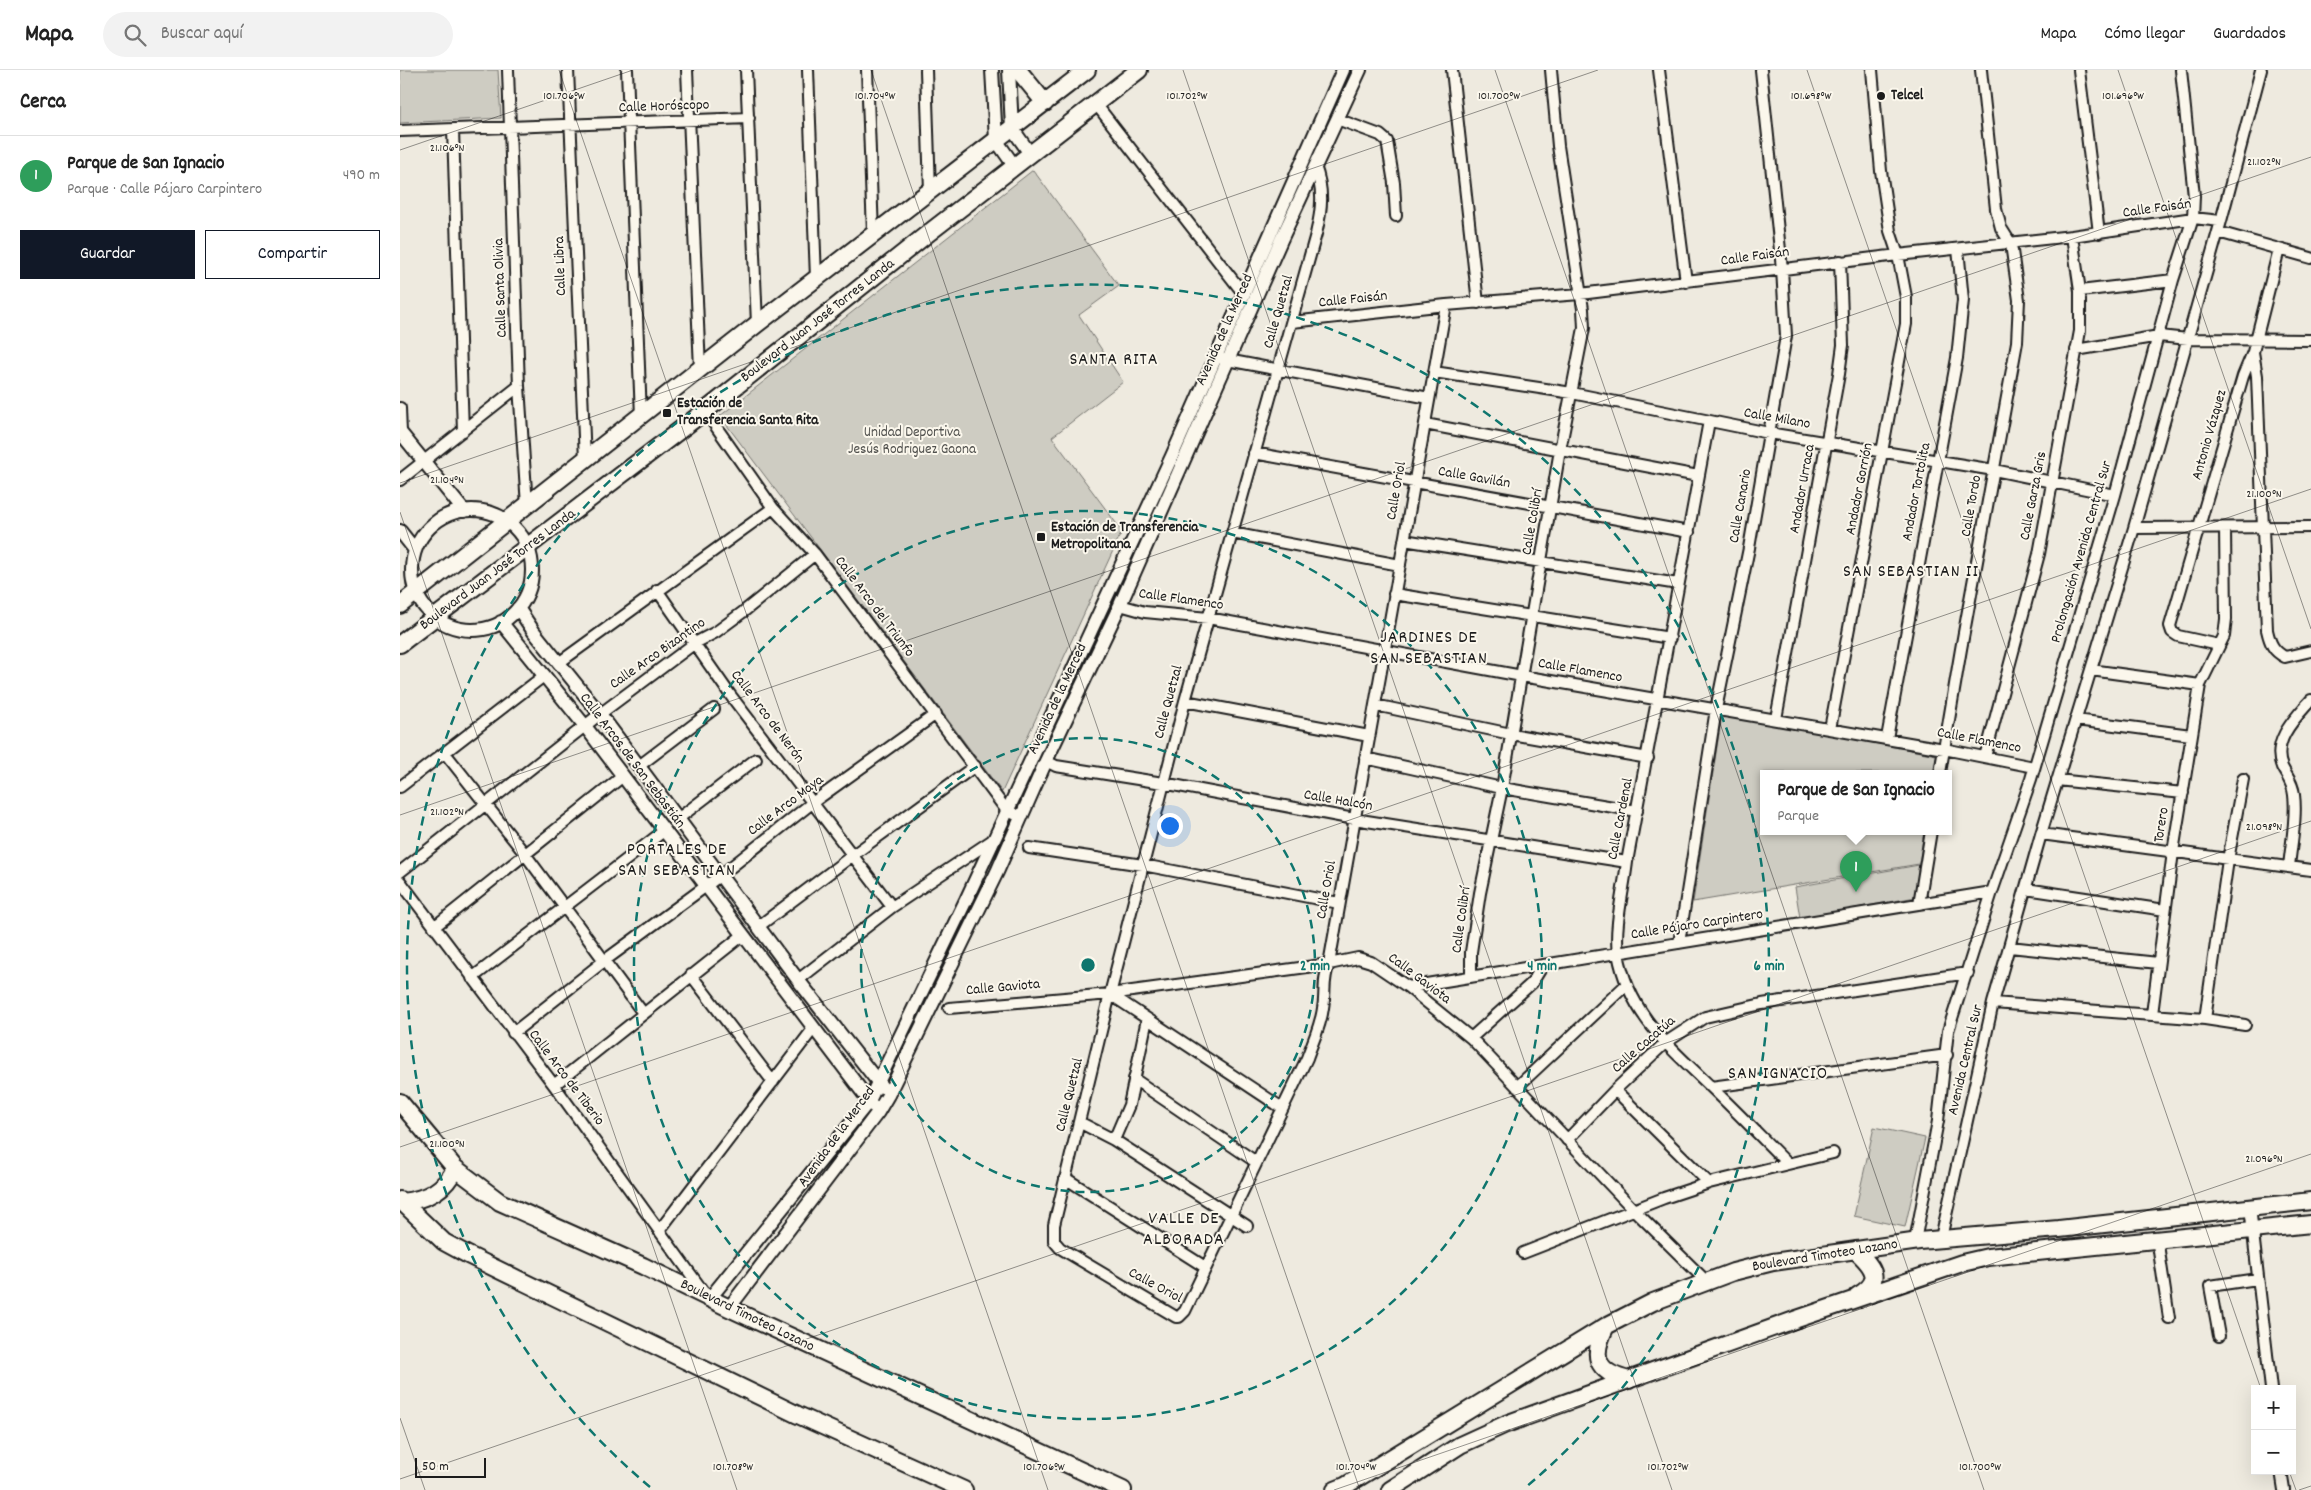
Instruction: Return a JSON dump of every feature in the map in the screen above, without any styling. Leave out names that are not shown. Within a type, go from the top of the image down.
[{"type":"main road","points":[[1018,70],[1045,103]]},
{"type":"main road","name":"Boulevard Juan José Torres Landa","points":[[400,605],[816,278],[1087,70]]},
{"type":"main road","name":"Boulevard Juan José Torres Landa","points":[[400,644],[705,411],[926,235],[1139,70]]},
{"type":"main road","name":"Boulevard Timoteo Lozano","points":[[400,1102],[455,1168],[500,1202],[1123,1490]]},
{"type":"main road","points":[[401,1201],[414,1201],[432,1194],[448,1181],[455,1168]]},
{"type":"main road","points":[[401,1201],[444,1242],[699,1367],[964,1490]]},
{"type":"main road","points":[[1390,1490],[1460,1445],[1482,1434],[1629,1380],[1962,1263],[1988,1256],[2309,1224],[2308,1201]]},
{"type":"main road","name":"Boulevard Timoteo Lozano","points":[[1335,1490],[1345,1486],[1606,1326],[1653,1302],[1706,1281],[1773,1262],[1927,1240],[2059,1230],[2308,1201]]},
{"type":"main road","points":[[1842,1305],[1864,1293],[1874,1280],[1873,1271],[1868,1261],[1855,1250]]},
{"type":"main road","points":[[1606,1326],[1597,1349],[1599,1360],[1604,1370],[1613,1376],[1629,1380]]},
{"type":"street","name":"Calle Santa Olivia","points":[[508,70],[519,386],[527,506]]},
{"type":"street","name":"Calle Libra","points":[[568,70],[585,460]]},
{"type":"street","points":[[627,70],[641,416]]},
{"type":"street","points":[[687,70],[700,369]]},
{"type":"street","points":[[746,70],[757,324]]},
{"type":"street","points":[[808,70],[816,278]]},
{"type":"street","points":[[866,70],[873,234]]},
{"type":"street","points":[[926,70],[930,191]]},
{"type":"street","points":[[992,70],[996,140],[1015,167]]},
{"type":"street","points":[[1009,70],[1012,128],[1031,155]]},
{"type":"street","name":"Avenida de la Merced","points":[[708,1297],[869,1101],[994,840],[1216,357],[1343,70]]},
{"type":"street","name":"Avenida de la Merced","points":[[729,1308],[878,1112],[888,1095],[1022,817],[1046,761],[1120,605],[1315,166],[1360,70]]},
{"type":"street","points":[[1452,70],[1478,303]]},
{"type":"street","name":"Calle Colibrí","points":[[1470,977],[1471,952],[1480,893],[1502,788],[1560,450],[1584,328],[1583,309],[1558,146],[1551,70]]},
{"type":"street","points":[[1659,70],[1686,282]]},
{"type":"street","name":"Calle Canario","points":[[1679,943],[1716,709],[1738,610],[1786,336],[1782,268],[1761,70]]},
{"type":"street","name":"Andador Gorrión","points":[[1830,729],[1906,324],[1906,297],[1898,255],[1890,231],[1872,70]]},
{"type":"street","name":"Calle Tordo","points":[[1940,770],[2017,342],[2020,316],[2020,300],[2011,244],[2001,228],[1996,209],[1981,70]]},
{"type":"street","points":[[2079,70],[2098,233]]},
{"type":"street","points":[[2181,70],[2194,196],[2207,219],[2218,232],[2311,258]]},
{"type":"street","points":[[2207,219],[2261,70]]},
{"type":"street","points":[[1096,104],[1243,293]]},
{"type":"street","name":"Calle Horóscopo","points":[[400,131],[748,118]]},
{"type":"street","points":[[1337,119],[1380,135],[1387,141],[1394,183],[1396,216]]},
{"type":"street","points":[[453,130],[463,431]]},
{"type":"street","name":"Calle Quetzal","points":[[1060,1248],[1054,1241],[1054,1225],[1110,994],[1184,701],[1292,322],[1322,202],[1322,190],[1315,166]]},
{"type":"street","name":"Calle Faisán","points":[[1292,322],[1446,305],[1580,294],[1686,282],[1782,268],[2011,244],[2207,219]]},
{"type":"street","name":"Prolongación Avenida Central Sur","points":[[1927,1240],[1948,1030],[2034,767],[2115,495],[2173,280],[2207,219]]},
{"type":"street","points":[[2165,910],[2026,889],[2057,780],[2134,528],[2180,337],[2218,232]]},
{"type":"street","name":"Calle Garza Gris","points":[[1985,757],[2034,572],[2053,482],[2076,350],[2081,314],[2080,292],[2072,236]]},
{"type":"street","name":"Andador Tortolita","points":[[1887,738],[1962,326],[1963,300],[1958,249]]},
{"type":"street","name":"Antonio Vázquez","points":[[2219,645],[2178,636],[2170,630],[2243,376],[2253,352],[2279,249]]},
{"type":"street","name":"Andador Urraca","points":[[1776,719],[1843,345],[1840,262]]},
{"type":"street","points":[[2080,292],[2173,280]]},
{"type":"street","name":"Calle Oriol","points":[[1060,1248],[1176,1316],[1183,1314],[1229,1215],[1307,1058],[1318,1030],[1323,1007],[1323,978],[1329,964],[1446,305]]},
{"type":"street","points":[[2076,350],[2159,336],[2311,340]]},
{"type":"street","points":[[2253,352],[2257,376],[2267,630],[2270,644],[2276,653],[2285,657],[2311,651]]},
{"type":"street","points":[[1216,357],[1429,398]]},
{"type":"street","name":"Calle Milano","points":[[1434,372],[1572,393],[1769,433],[1994,470],[2115,495]]},
{"type":"street","points":[[400,480],[519,386]]},
{"type":"street","points":[[400,408],[400,433],[464,511]]},
{"type":"street","name":"Calle Arco del Triunfo","points":[[705,411],[773,508],[814,554],[1007,811]]},
{"type":"street","name":"Calle Cardenal","points":[[1709,421],[1628,862],[1619,923],[1618,953],[1640,1012],[1665,1044],[1788,1164]]},
{"type":"street","points":[[1425,424],[1698,476]]},
{"type":"street","name":"Calle Gavilán","points":[[1254,453],[1689,532]]},
{"type":"street","points":[[560,662],[657,590],[773,508]]},
{"type":"street","points":[[464,511],[486,512],[507,522],[516,530],[528,548],[531,563],[531,579],[526,594],[518,608],[502,622],[474,630],[460,629],[434,617],[416,593],[412,572],[415,550],[423,536],[434,524],[448,515],[464,511]]},
{"type":"street","points":[[2134,528],[2262,529],[2311,527]]},
{"type":"street","name":"Torero","points":[[2152,1014],[2173,852],[2200,686],[2224,636],[2226,619],[2225,528]]},
{"type":"street","points":[[400,531],[415,550]]},
{"type":"street","points":[[1232,533],[1400,565]]},
{"type":"street","points":[[1404,540],[1678,584]]},
{"type":"street","name":"Calle Arco Bizantino","points":[[400,872],[600,714],[695,643],[743,612],[814,554]]},
{"type":"street","name":"Calle Arco de Nerón","points":[[657,590],[730,696],[892,907]]},
{"type":"street","points":[[1394,594],[1532,618],[1670,638]]},
{"type":"street","name":"Calle Flamenco","points":[[1120,605],[1145,612],[1208,618],[1522,676],[1887,738],[2034,767]]},
{"type":"street","name":"Calle Arcos de San Sebastián","points":[[518,608],[534,632],[560,662],[679,818],[798,980],[888,1095]]},
{"type":"street","name":"Calle Arcos de San Sebastián","points":[[502,622],[665,830],[813,1029],[878,1112]]},
{"type":"street","points":[[2091,670],[2200,686]]},
{"type":"street","points":[[400,787],[545,675]]},
{"type":"street","points":[[2289,868],[2295,803],[2294,790],[2282,766],[2279,751],[2291,722],[2311,700]]},
{"type":"street","points":[[1184,701],[1369,736]]},
{"type":"street","points":[[1375,705],[1511,734],[1648,758]]},
{"type":"street","points":[[639,766],[714,709]]},
{"type":"street","name":"Calle Arco Maya","points":[[513,1033],[604,961],[721,875],[812,803],[936,714]]},
{"type":"street","points":[[2076,720],[2191,735]]},
{"type":"street","points":[[445,753],[525,854],[643,1013]]},
{"type":"street","points":[[1365,758],[1502,788],[1637,811]]},
{"type":"street","points":[[679,818],[756,759]]},
{"type":"street","name":"Calle Halcón","points":[[1046,761],[1056,766],[1164,783],[1354,819],[1628,862]]},
{"type":"street","points":[[759,926],[975,766]]},
{"type":"street","points":[[434,927],[623,776]]},
{"type":"street","points":[[2205,1019],[2228,860],[2243,778]]},
{"type":"street","points":[[2057,780],[2182,793]]},
{"type":"street","points":[[1007,811],[1022,817]]},
{"type":"street","points":[[472,978],[563,906],[665,830]]},
{"type":"street","points":[[2041,834],[2311,870]]},
{"type":"street","points":[[1919,904],[1930,835]]},
{"type":"street","points":[[798,980],[892,907],[994,840]]},
{"type":"street","points":[[1029,848],[1143,865],[1339,904]]},
{"type":"street","name":"Calle Arco de Tiberio","points":[[400,882],[554,1085],[708,1297]]},
{"type":"street","name":"Avenida Central Sur","points":[[1927,1240],[2026,889]]},
{"type":"street","name":"Calle Pájaro Carpintero","points":[[1408,987],[1992,892]]},
{"type":"street","points":[[554,1085],[743,935]]},
{"type":"street","points":[[2010,947],[2158,963]]},
{"type":"street","name":"Calle Gaviota","points":[[949,1008],[1110,994],[1329,964],[1358,958],[1364,959],[1383,969],[1408,987],[1471,1038],[1633,1209],[1706,1281]]},
{"type":"street","points":[[1471,1038],[1532,983],[1543,965]]},
{"type":"street","name":"Calle Cacatúa","points":[[1567,1140],[1615,1090],[1665,1044],[1693,1023],[1723,1011],[1968,973]]},
{"type":"street","points":[[691,975],[772,1082]]},
{"type":"street","points":[[1517,1087],[1628,984]]},
{"type":"street","points":[[1110,994],[1282,1108]]},
{"type":"street","points":[[1993,1003],[2152,1014],[2245,1025]]},
{"type":"street","points":[[1114,1140],[1126,1115],[1147,1019]]},
{"type":"street","points":[[659,1231],[813,1029]]},
{"type":"street","points":[[1711,1087],[1947,1055]]},
{"type":"street","points":[[1134,1079],[1256,1162]]},
{"type":"street","points":[[1615,1090],[1709,1183]]},
{"type":"street","points":[[1079,1122],[1114,1140],[1247,1226]]},
{"type":"street","points":[[1523,1253],[1633,1209],[1709,1183],[1833,1153]]},
{"type":"street","points":[[1065,1178],[1205,1267]]},
{"type":"street","points":[[2250,1207],[2270,1385]]},
{"type":"street","points":[[2157,1238],[2169,1318]]},
{"type":"street","points":[[2219,1336],[2210,1286],[2257,1279]]},
{"type":"street","points":[[2282,1475],[2284,1490]]},
{"type":"green space","points":[[400,70],[498,70],[501,118],[400,123]]},
{"type":"green space","name":"Unidad Deportiva Jesús Rodriguez Gaona","points":[[1033,170],[1119,286],[1079,315],[1123,382],[1052,437],[1122,531],[1002,792],[720,416]]},
{"type":"green space","points":[[1722,714],[1936,755],[1934,770],[1760,770],[1760,835],[1923,835],[1919,864],[1693,902]]},
{"type":"green space","points":[[1919,865],[1916,897],[1800,918],[1795,887]]},
{"type":"green space","points":[[1874,1127],[1925,1138],[1905,1227],[1854,1216]]},
{"type":"place","name":"Telcel","points":[[1881,96]]},
{"type":"place","name":"Estación de Transferencia Santa Rita","points":[[667,413]]},
{"type":"place","name":"Estación de Transferencia Metropolitana","points":[[1041,537]]},
{"type":"place","name":"Parque de San Ignacio","points":[[1856,892]]},
{"type":"district","name":"SANTA RITA","points":[[1114,360]]},
{"type":"district","name":"SAN SEBASTIAN II","points":[[1911,572]]},
{"type":"district","name":"JARDINES DE SAN SEBASTIAN","points":[[1429,648]]},
{"type":"district","name":"PORTALES DE SAN SEBASTIAN","points":[[677,860]]},
{"type":"district","name":"SAN IGNACIO","points":[[1778,1074]]},
{"type":"district","name":"VALLE DE ALBORADA","points":[[1184,1229]]}]
